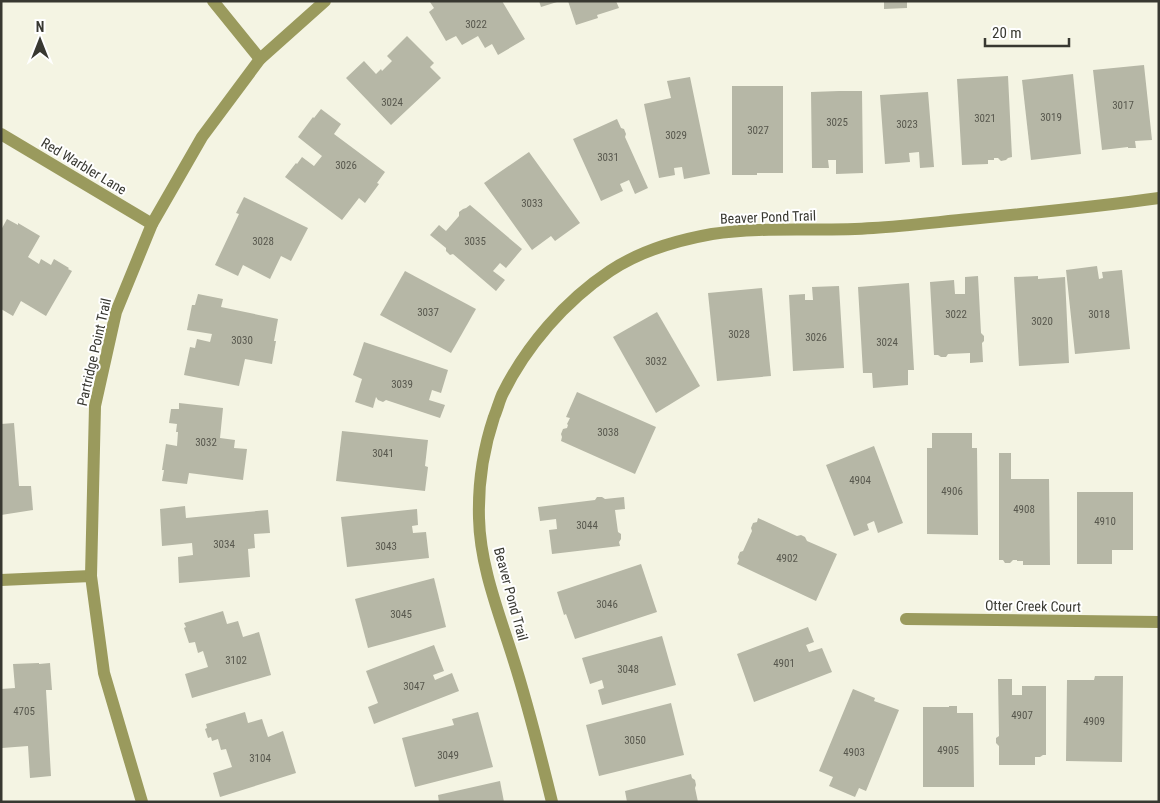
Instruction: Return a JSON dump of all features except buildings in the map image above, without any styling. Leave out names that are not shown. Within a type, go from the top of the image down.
[{"type":"street","points":[[214,1],[260,59]]},
{"type":"street","name":"Partridge Point Trail","points":[[142,802],[104,673],[91,576],[95,406],[116,312],[152,224],[202,137],[260,59],[325,1]]},
{"type":"street","name":"Red Warbler Lane","points":[[1,134],[152,224]]},
{"type":"street","name":"Beaver Pond Trail","points":[[552,802],[526,700],[484,560],[479,521],[480,479],[487,437],[501,396],[523,358],[550,324],[579,296],[612,270],[642,254],[675,242],[712,234],[748,230],[872,228],[1117,204],[1159,198]]},
{"type":"street","points":[[1,580],[91,576]]},
{"type":"street","name":"Otter Creek Court","points":[[906,619],[1159,622]]}]
